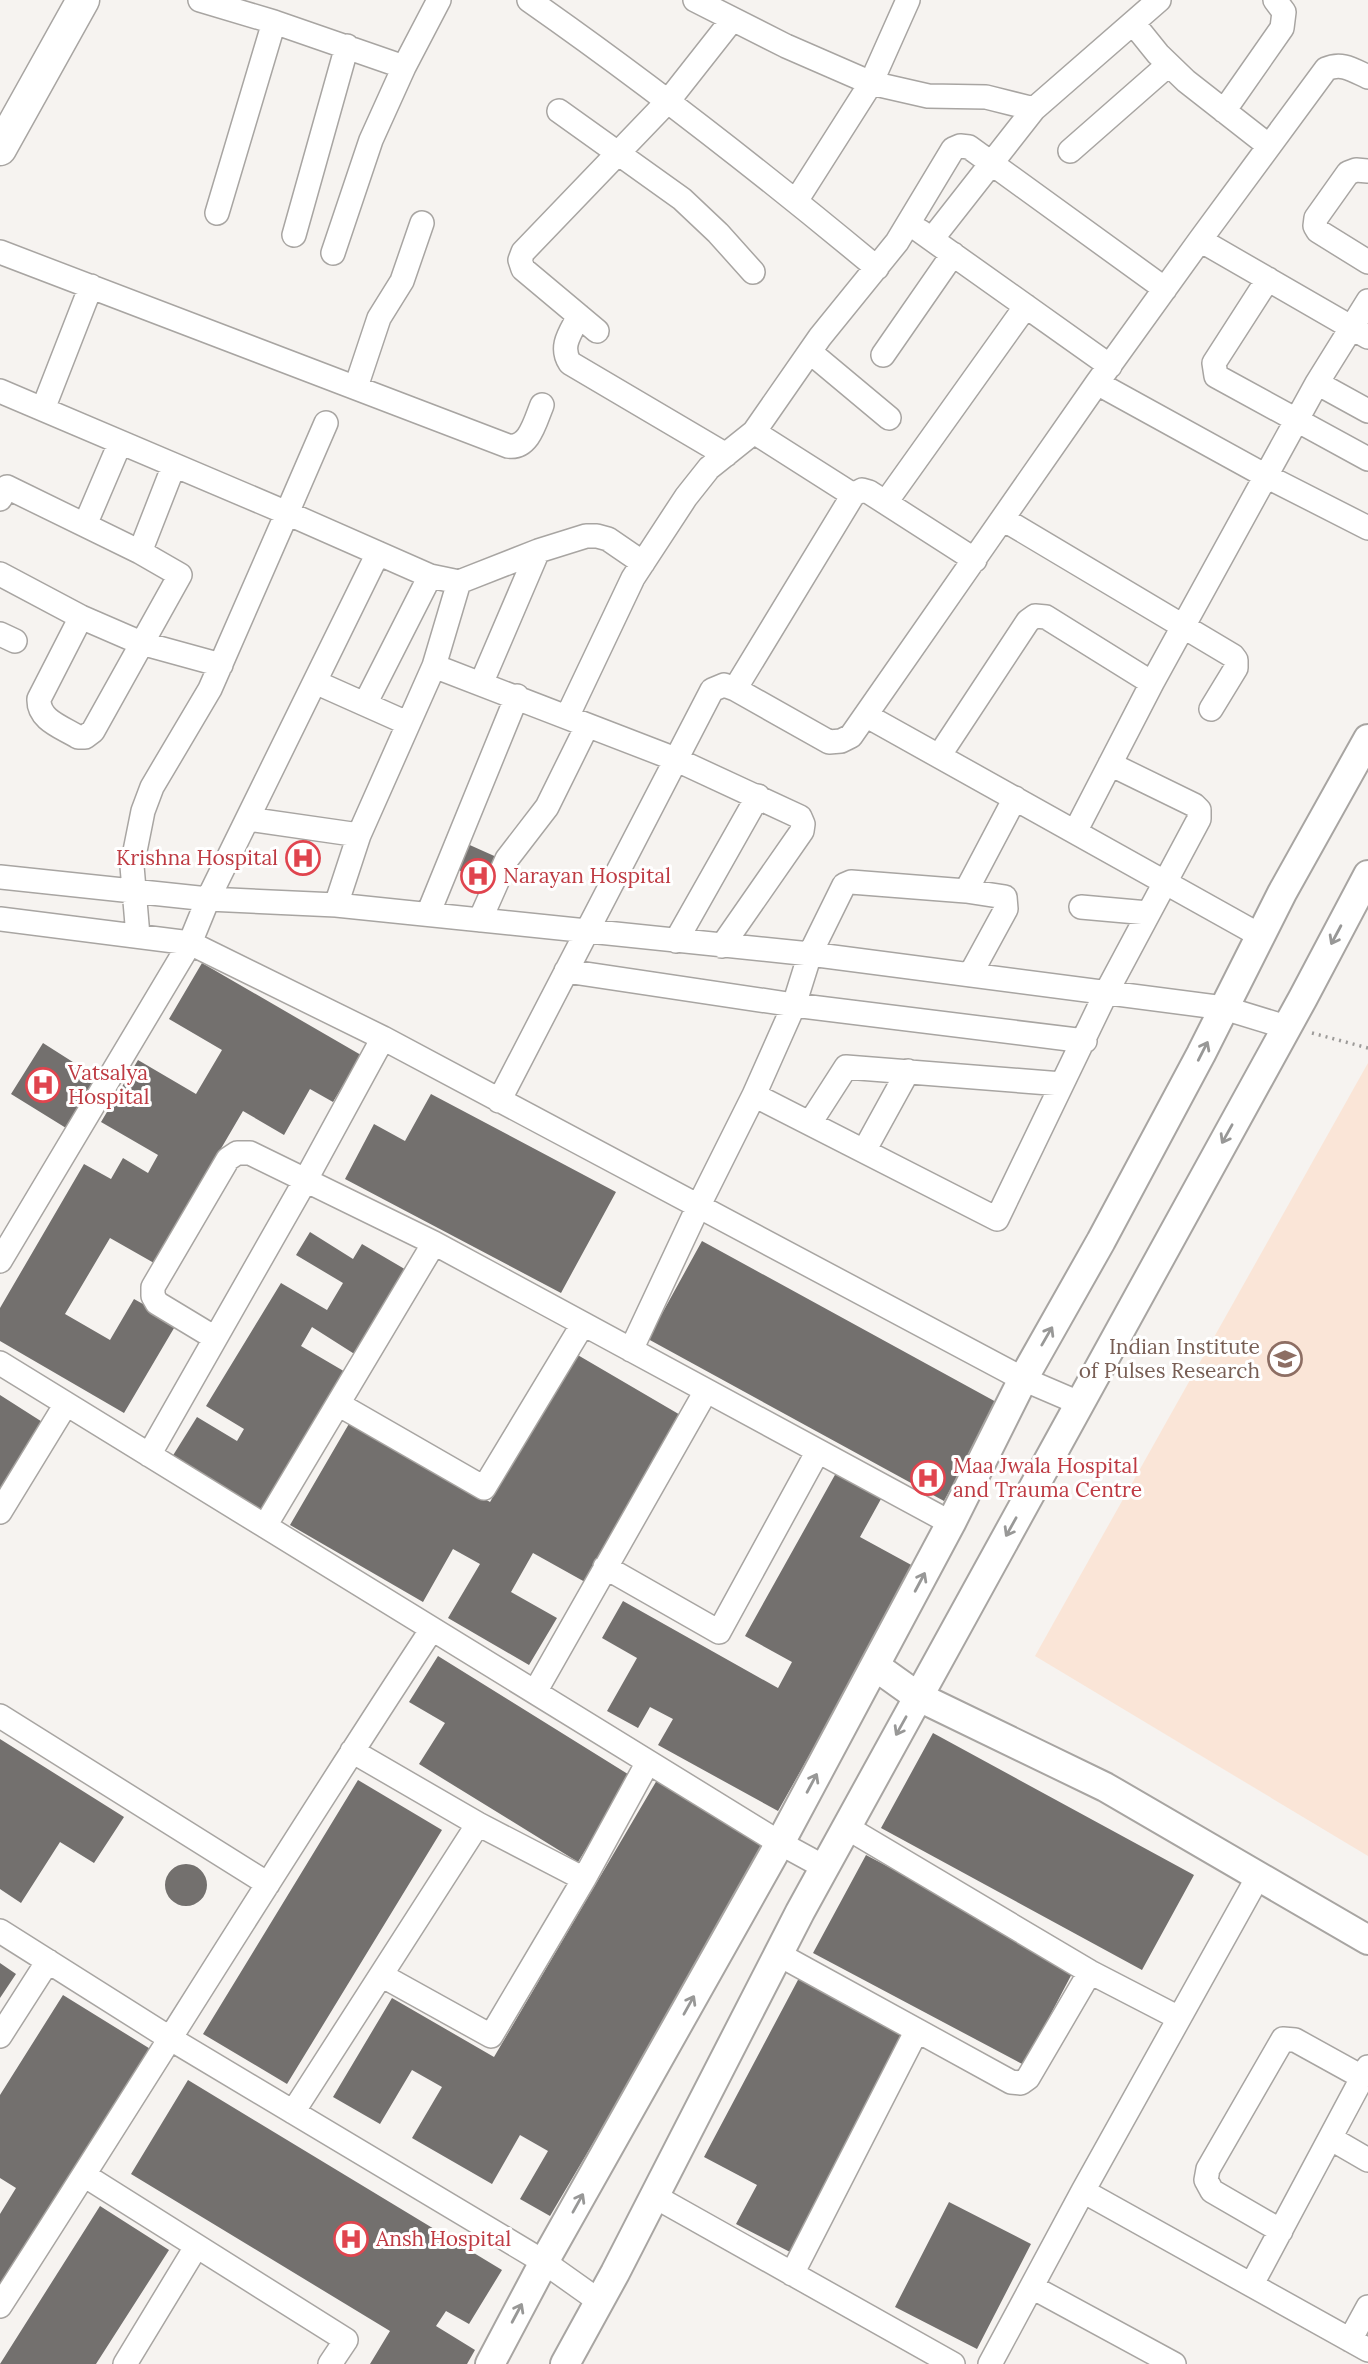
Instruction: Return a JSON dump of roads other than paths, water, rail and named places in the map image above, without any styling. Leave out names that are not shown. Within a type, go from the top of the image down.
[{"type":"main road","points":[[0,149],[83,0]]},
{"type":"street","points":[[200,0],[274,22],[404,67]]},
{"type":"street","points":[[333,253],[364,156],[404,67],[439,0]]},
{"type":"street","points":[[529,0],[669,100],[877,268]]},
{"type":"street","points":[[695,0],[732,20],[871,83],[928,96],[986,97],[1034,109]]},
{"type":"street","points":[[796,201],[871,83],[908,0]]},
{"type":"street","points":[[932,239],[1034,109],[1159,0]]},
{"type":"street","points":[[1224,111],[1282,28],[1284,12],[1277,1]]},
{"type":"street","points":[[726,455],[570,363],[564,355],[564,345],[588,323],[523,269],[520,260],[523,252],[669,100],[732,20]]},
{"type":"street","points":[[217,213],[274,22]]},
{"type":"street","points":[[1133,23],[1168,65],[1269,146]]},
{"type":"street","points":[[294,235],[347,46]]},
{"type":"street","points":[[1070,151],[1168,65]]},
{"type":"street","points":[[499,1101],[712,690],[724,685],[735,689],[829,742],[841,741],[851,736],[1104,374],[1326,69],[1335,65],[1345,66],[1368,77]]},
{"type":"street","points":[[559,111],[619,152],[691,207],[753,272]]},
{"type":"street","points":[[480,920],[507,859],[541,817],[620,603],[643,562],[709,468],[754,432],[835,317],[877,268],[908,224],[953,149],[960,146],[969,147],[1165,289]]},
{"type":"street","points":[[1368,171],[1356,170],[1348,173],[1316,218],[1315,226],[1318,231],[1368,262]]},
{"type":"street","points":[[356,387],[379,318],[402,281],[422,223]]},
{"type":"street","points":[[908,224],[1027,306],[1104,374],[1266,476],[1368,528]]},
{"type":"street","points":[[1200,240],[1360,333]]},
{"type":"street","points":[[0,251],[508,446],[517,447],[524,443],[542,405]]},
{"type":"street","points":[[883,355],[953,254]]},
{"type":"street","points":[[1268,279],[1214,363],[1216,376],[1368,459]]},
{"type":"street","points":[[43,410],[91,286]]},
{"type":"street","points":[[1075,832],[1152,683],[1317,383],[1360,333],[1368,301]]},
{"type":"street","points":[[886,502],[1027,306]]},
{"type":"street","points":[[810,352],[890,418]]},
{"type":"street","points":[[1317,383],[1368,411]]},
{"type":"street","points":[[0,391],[430,576],[458,582],[538,551],[586,536],[608,539],[643,562]]},
{"type":"street","points":[[138,936],[132,866],[138,832],[152,787],[211,689],[326,423]]},
{"type":"street","points":[[754,432],[853,495]]},
{"type":"street","points":[[85,525],[120,443]]},
{"type":"street","points":[[140,552],[174,465]]},
{"type":"street","points":[[0,499],[7,487],[140,552],[180,575],[93,731],[85,737],[78,737],[42,715],[39,707],[39,699],[81,617]]},
{"type":"street","points":[[735,689],[853,495],[862,491],[869,492],[975,560]]},
{"type":"street","points":[[1003,519],[1233,656],[1236,668],[1211,709]]},
{"type":"street","points":[[481,684],[538,551]]},
{"type":"street","points":[[0,1261],[190,943],[208,899],[378,553]]},
{"type":"street","points":[[0,574],[81,617],[141,643],[221,665]]},
{"type":"street","points":[[365,704],[430,576]]},
{"type":"street","points":[[336,905],[359,835],[434,666],[458,582]]},
{"type":"street","points":[[939,756],[1028,621],[1035,616],[1046,618],[1152,683]]},
{"type":"street","points":[[434,666],[674,759],[800,817],[802,831],[722,946]]},
{"type":"street","points":[[315,682],[407,723]]},
{"type":"street","points":[[428,914],[517,696]]},
{"type":"street","points":[[867,716],[1261,936]]},
{"type":"street","points":[[489,2364],[780,1843],[951,1523],[1023,1378],[1101,1241],[1368,739]]},
{"type":"street","points":[[754,1095],[997,1219],[1106,993],[1199,819],[1199,810],[1194,805],[1110,764]]},
{"type":"street","points":[[676,941],[758,796]]},
{"type":"street","points":[[966,891],[1015,798]]},
{"type":"street","points":[[248,819],[359,835]]},
{"type":"street","points":[[565,2364],[824,1867],[1368,874]]},
{"type":"street","points":[[0,877],[208,899],[336,905],[810,954],[1224,1008],[1286,1027]]},
{"type":"street","points":[[631,1350],[754,1095],[794,1005],[810,954],[844,885],[851,882],[999,894],[1005,897],[1006,909],[970,975]]},
{"type":"street","points":[[1081,907],[1148,913]]},
{"type":"street","points":[[2,923],[190,943],[383,1038],[1023,1378],[1079,1403]]},
{"type":"street","points":[[566,971],[794,1005],[1085,1041]]},
{"type":"street","points":[[149,1455],[383,1038]]},
{"type":"street","points":[[810,1123],[846,1067],[1062,1084]]},
{"type":"street","points":[[864,1151],[908,1071]]},
{"type":"street","points":[[215,1339],[157,1303],[153,1296],[153,1287],[228,1159],[236,1153],[250,1153],[434,1243],[951,1523]]},
{"type":"street","points":[[265,1526],[434,1243]]},
{"type":"street","points":[[338,1404],[484,1488],[583,1324]]},
{"type":"street","points":[[0,1363],[780,1843],[824,1867]]},
{"type":"street","points":[[535,1692],[706,1391]]},
{"type":"street","points":[[0,1512],[66,1404]]},
{"type":"street","points":[[605,1567],[719,1632],[818,1451]]},
{"type":"street","points":[[0,2306],[432,1629]]},
{"type":"street","points":[[875,1666],[918,1696],[1105,1787],[1368,1940]]},
{"type":"street","points":[[0,1716],[268,1884]]},
{"type":"street","points":[[352,1751],[478,1824],[584,1879]]},
{"type":"street","points":[[381,1976],[491,2036],[584,1879],[648,1762]]},
{"type":"street","points":[[293,2112],[478,1824]]},
{"type":"street","points":[[846,1827],[1090,1972],[1179,2018]]},
{"type":"street","points":[[990,2364],[1258,1875]]},
{"type":"street","points":[[0,1931],[171,2039],[544,2262],[599,2301]]},
{"type":"street","points":[[778,1954],[916,2032],[1011,2082],[1021,2083],[1028,2078],[1090,1972]]},
{"type":"street","points":[[0,2036],[48,1962]]},
{"type":"street","points":[[792,2274],[916,2032]]},
{"type":"street","points":[[1252,2284],[1281,2231],[1365,2072],[1295,2040],[1283,2039],[1208,2169],[1206,2180],[1212,2191],[1281,2231]]},
{"type":"street","points":[[1330,2138],[1368,2160]]},
{"type":"street","points":[[84,2175],[346,2340],[330,2364]]},
{"type":"street","points":[[1083,2191],[1359,2345],[1368,2306]]},
{"type":"street","points":[[654,2196],[953,2364]]},
{"type":"street","points":[[125,2364],[196,2247]]},
{"type":"street","points":[[1032,2287],[1174,2364]]},
{"type":"place","name":"Krishna Hospital","points":[[303,858]]},
{"type":"place","name":"Narayan Hospital","points":[[478,876]]},
{"type":"place","name":"Vatsalya Hospital","points":[[43,1085]]},
{"type":"place","name":"Indian Institute of Pulses Research","points":[[1285,1359]]},
{"type":"place","name":"Maa Jwala Hospital and Trauma Centre","points":[[928,1478]]},
{"type":"place","name":"Ansh Hospital","points":[[351,2239]]}]
